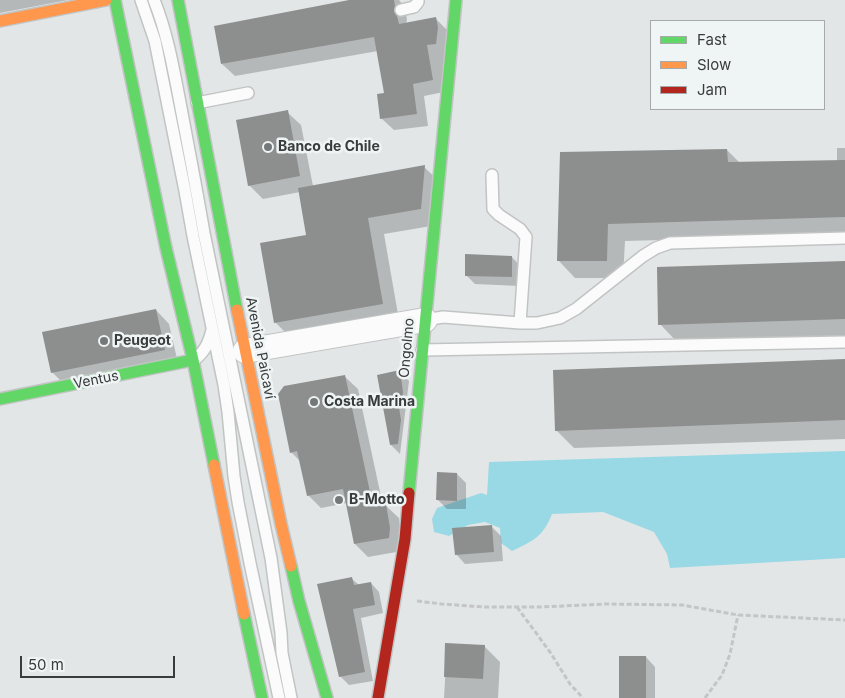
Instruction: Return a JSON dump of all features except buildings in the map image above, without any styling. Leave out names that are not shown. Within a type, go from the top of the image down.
[{"type":"main road","points":[[0,21],[106,0]]},
{"type":"main road","points":[[115,0],[166,248],[193,360],[262,698]]},
{"type":"main road","name":"Avenida Paicaví","points":[[178,0],[246,351],[291,565],[299,601],[327,698]]},
{"type":"main road","name":"Ongolmo","points":[[378,698],[405,539],[456,0]]},
{"type":"main road","name":"Ventus","points":[[0,400],[193,360]]},
{"type":"street","points":[[246,351],[425,320]]},
{"type":"lane","points":[[141,0],[157,50],[212,328],[228,412],[238,502],[279,698]]},
{"type":"lane","points":[[154,0],[161,17],[170,54],[206,243],[271,558],[282,653],[291,698]]},
{"type":"lane","points":[[401,10],[414,7],[418,0]]},
{"type":"lane","points":[[197,103],[248,93]]},
{"type":"lane","points":[[492,175],[493,209],[520,229],[526,237],[520,323]]},
{"type":"lane","points":[[425,320],[444,317],[538,323],[560,318],[576,309],[643,256],[656,248],[670,243],[845,238]]},
{"type":"lane","points":[[193,360],[206,347],[212,328]]},
{"type":"lane","points":[[422,350],[845,342]]},
{"type":"path","points":[[394,598],[485,607],[606,604],[682,605],[738,615],[845,620]]},
{"type":"path","points":[[517,607],[550,652],[570,684],[583,698]]},
{"type":"path","points":[[705,698],[722,675],[730,654],[738,615]]},
{"type":"shaded area","points":[[845,451],[845,558],[670,568],[667,554],[654,532],[603,512],[552,514],[541,533],[512,551],[501,543],[500,528],[485,522],[468,525],[449,536],[434,532],[432,519],[437,508],[481,493],[487,495],[489,462]]},
{"type":"traffic: fast","points":[[115,0],[166,248],[193,360],[214,465]]},
{"type":"traffic: fast","points":[[178,0],[237,310]]},
{"type":"traffic: fast","points":[[409,493],[456,0]]},
{"type":"traffic: fast","points":[[0,399],[193,360]]},
{"type":"traffic: fast","points":[[291,566],[327,698]]},
{"type":"traffic: fast","points":[[244,614],[262,698]]},
{"type":"traffic: slow","points":[[0,21],[106,0]]},
{"type":"traffic: slow","points":[[237,310],[291,566]]},
{"type":"traffic: slow","points":[[214,465],[244,614]]},
{"type":"traffic: jam","points":[[378,698],[405,539],[409,493]]},
{"type":"place","name":"Banco de Chile","points":[[268,147]]},
{"type":"place","name":"Peugeot","points":[[104,341]]},
{"type":"place","name":"Costa Marina","points":[[314,402]]},
{"type":"place","name":"B-Motto","points":[[339,500]]}]
